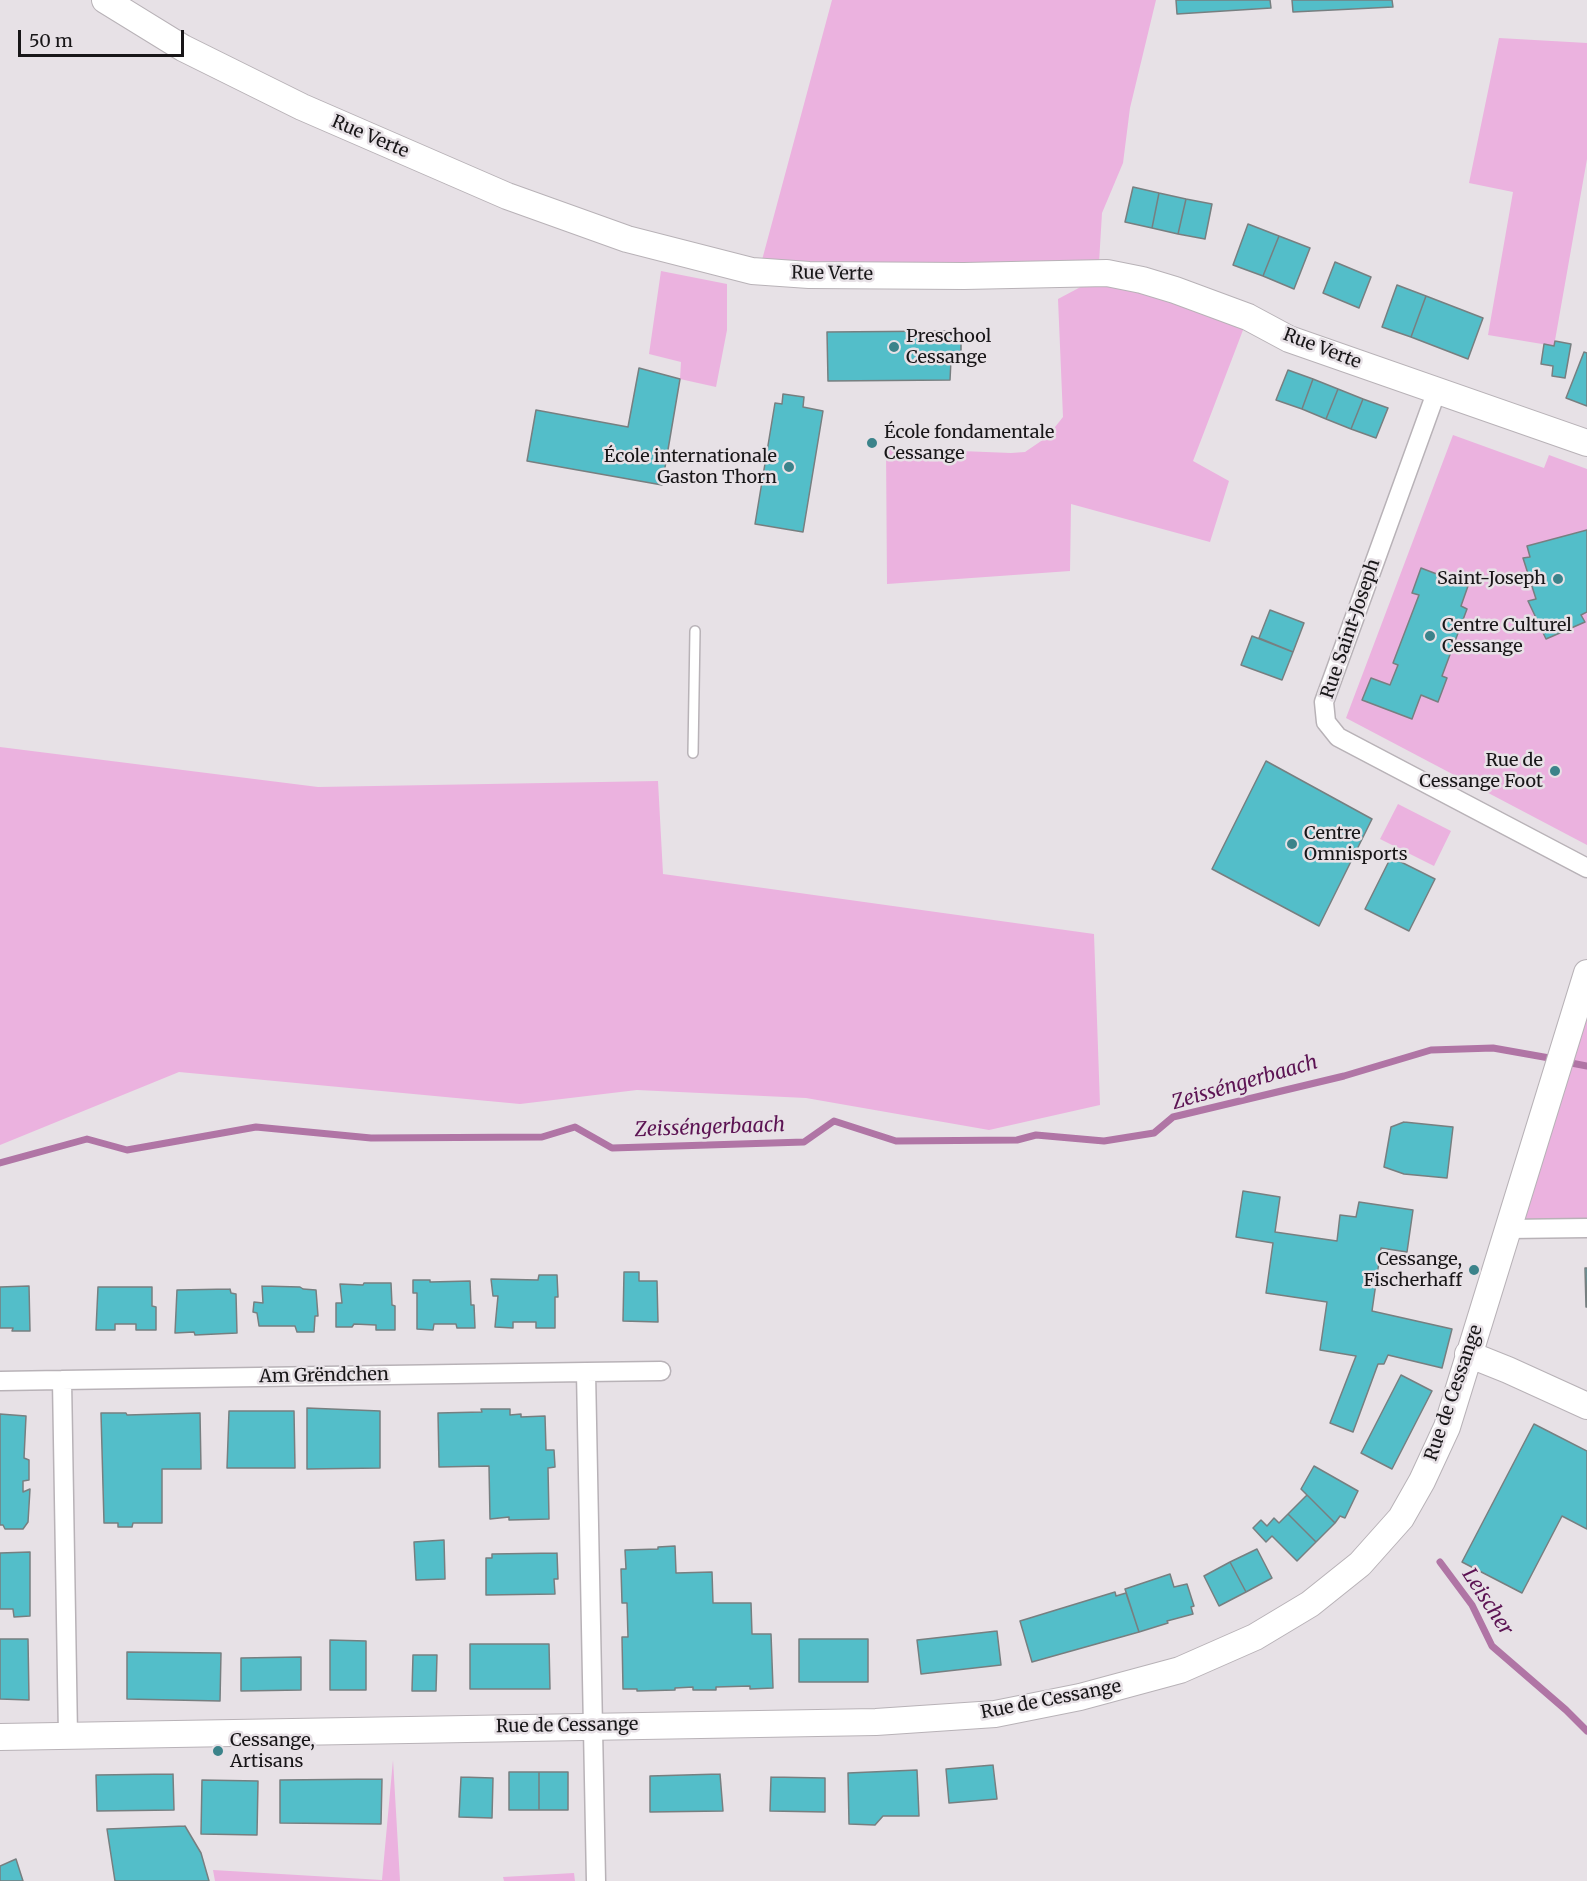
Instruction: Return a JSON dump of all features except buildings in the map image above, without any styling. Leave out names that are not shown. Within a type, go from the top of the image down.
[{"type":"main road","name":"Rue Verte","points":[[105,0],[183,48],[302,107],[507,196],[627,239],[752,271],[809,275],[964,276],[1107,273],[1142,279],[1248,317],[1289,339],[1587,443]]},
{"type":"main road","name":"Rue de Cessange","points":[[0,1737],[885,1722],[995,1714],[1080,1697],[1180,1670],[1256,1637],[1310,1604],[1360,1564],[1401,1518],[1422,1481],[1447,1427],[1587,973]]},
{"type":"main road","points":[[1468,1354],[1587,1406]]},
{"type":"street","name":"Rue Saint-Joseph","points":[[1437,390],[1324,702],[1326,722],[1338,737],[1587,868]]},
{"type":"street","points":[[1508,1229],[1587,1228]]},
{"type":"street","name":"Am Grëndchen","points":[[0,1381],[661,1371]]},
{"type":"street","points":[[586,1372],[596,1881]]},
{"type":"street","points":[[62,1380],[68,1736]]},
{"type":"lane","points":[[693,753],[695,631]]},
{"type":"shaded area","points":[[832,0],[1156,0],[1130,108],[1123,163],[1102,213],[1099,263],[821,264],[762,260]]},
{"type":"shaded area","points":[[1499,38],[1587,43],[1587,159],[1554,346],[1488,335],[1513,192],[1469,183]]},
{"type":"shaded area","points":[[661,271],[727,284],[727,330],[716,387],[680,379],[681,362],[649,354]]},
{"type":"shaded area","points":[[1107,273],[1248,317],[1193,461],[1229,481],[1210,542],[1071,504],[1070,571],[887,584],[886,448],[1011,453],[1025,452],[1047,437],[1063,417],[1058,299]]},
{"type":"shaded area","points":[[1453,435],[1544,468],[1549,455],[1587,469],[1587,845],[1346,718]]},
{"type":"shaded area","points":[[0,747],[318,787],[658,781],[663,874],[1094,934],[1100,1105],[989,1130],[806,1098],[637,1090],[520,1104],[179,1072],[0,1145]]},
{"type":"shaded area","points":[[1398,804],[1451,831],[1434,866],[1380,839]]},
{"type":"shaded area","points":[[1587,973],[1587,1228],[1508,1229]]},
{"type":"shaded area","points":[[393,1760],[400,1881],[215,1881],[213,1870],[382,1880]]},
{"type":"shaded area","points":[[574,1873],[575,1881],[504,1881],[503,1877]]},
{"type":"waterway","name":"Zeisséngerbaach","points":[[0,1163],[87,1139],[127,1150],[256,1127],[371,1138],[542,1137],[575,1127],[612,1148],[804,1142],[834,1121],[896,1141],[1017,1140],[1036,1135],[1104,1141],[1154,1133],[1173,1117],[1344,1076],[1431,1050],[1493,1048],[1555,1059]]},
{"type":"waterway","name":"Zeisséngerbaach","points":[[1566,1062],[1587,1066]]},
{"type":"waterway","name":"Leischer","points":[[1440,1562],[1472,1605],[1492,1646],[1587,1731]]},
{"type":"place","name":"Preschool Cessange","points":[[894,347]]},
{"type":"place","name":"École fondamentale Cessange","points":[[872,443]]},
{"type":"place","name":"École internationale Gaston Thorn","points":[[789,467]]},
{"type":"place","name":"Saint-Joseph","points":[[1558,579]]},
{"type":"place","name":"Centre Culturel Cessange","points":[[1430,636]]},
{"type":"place","name":"Rue de Cessange Foot","points":[[1555,771]]},
{"type":"place","name":"Centre Omnisports","points":[[1292,844]]},
{"type":"place","name":"Cessange, Fischerhaff","points":[[1474,1270]]},
{"type":"place","name":"Cessange, Artisans","points":[[218,1751]]}]
